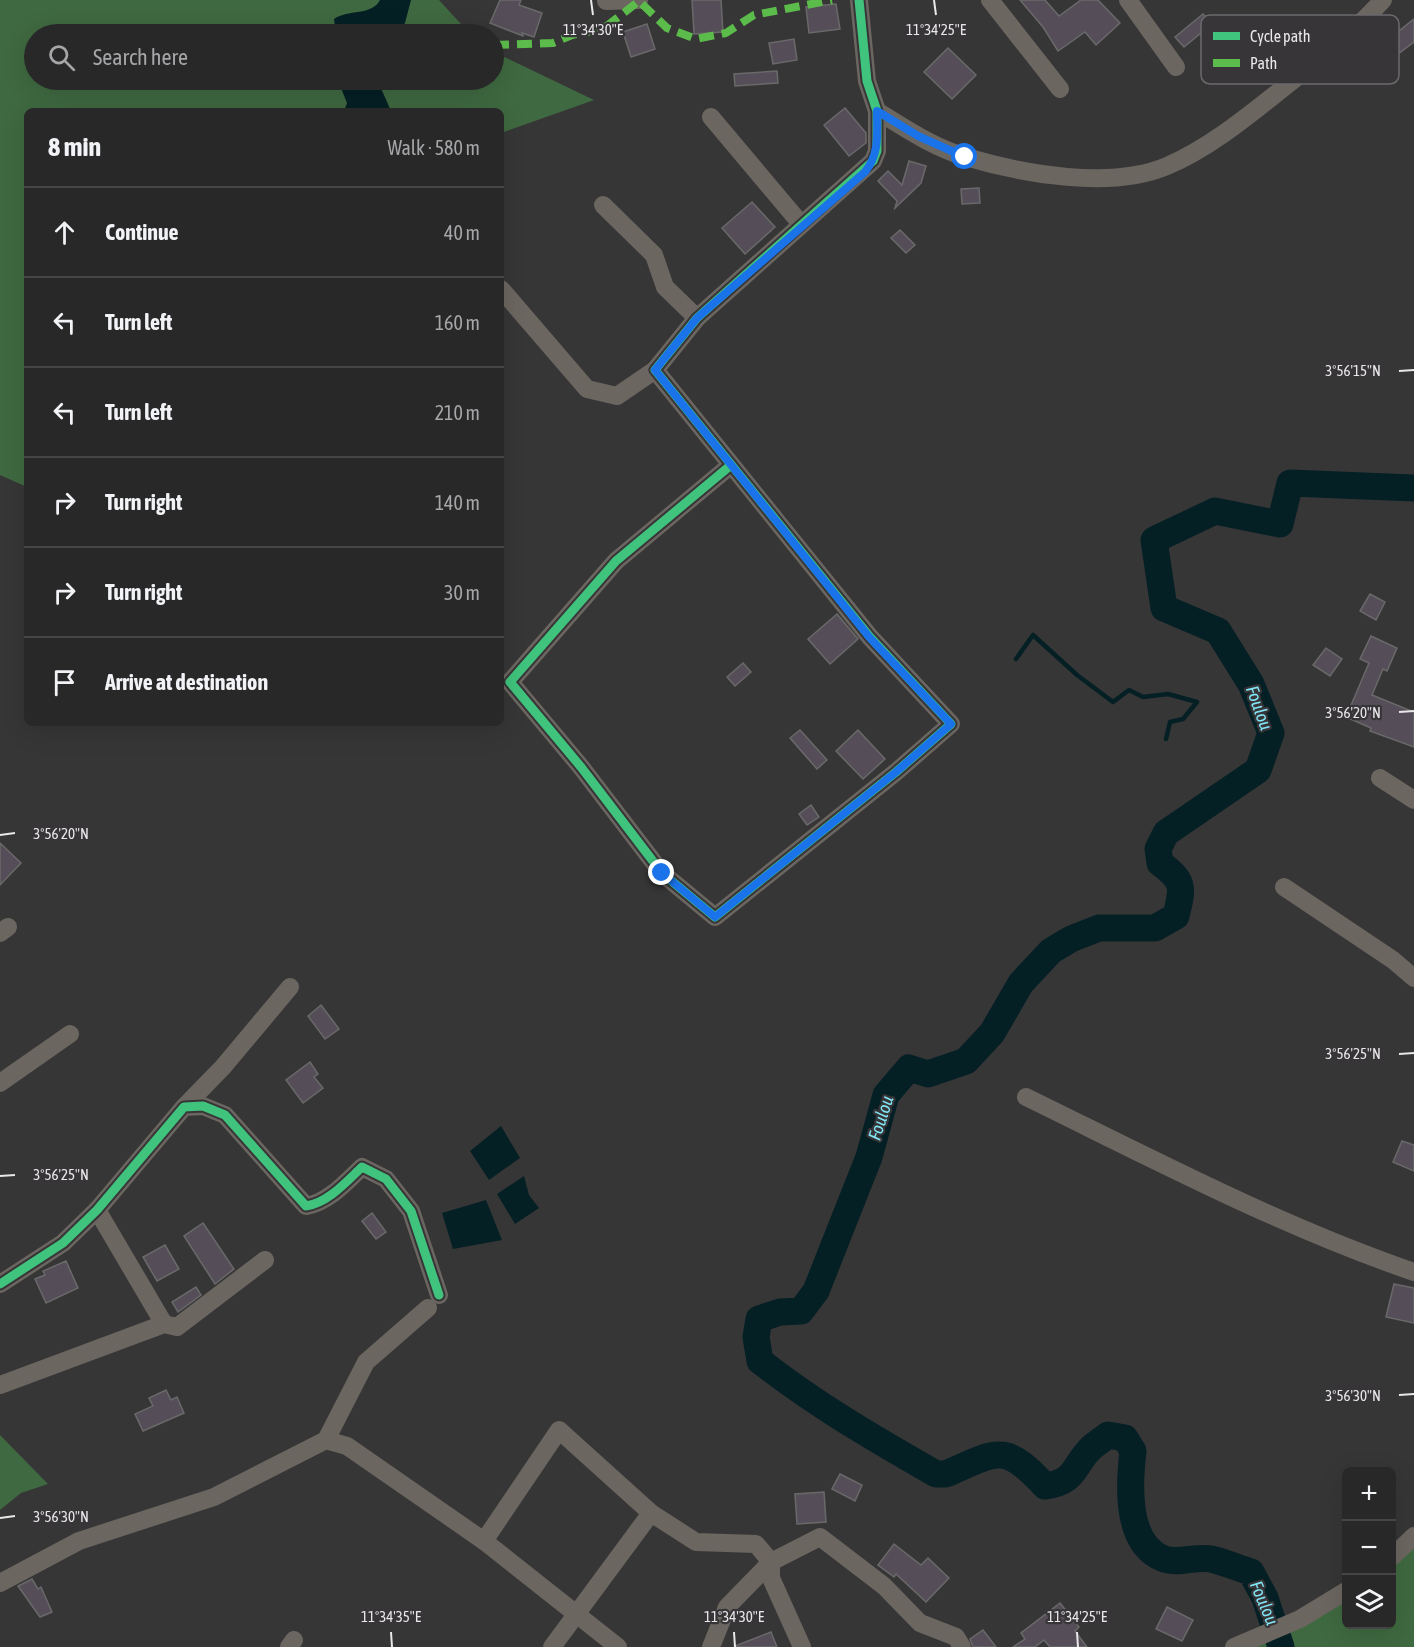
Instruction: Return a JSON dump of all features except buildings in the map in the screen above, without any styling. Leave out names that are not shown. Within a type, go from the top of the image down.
[{"type":"street","points":[[606,1],[639,0]]},
{"type":"street","points":[[504,292],[587,389],[617,396],[655,370],[697,318],[873,161],[877,150],[877,111],[867,81],[860,0]]},
{"type":"street","points":[[990,0],[1060,89]]},
{"type":"street","points":[[1128,0],[1176,67]]},
{"type":"street","points":[[1367,15],[1383,0]]},
{"type":"street","points":[[877,111],[918,136],[965,157],[1044,174],[1106,179],[1167,166],[1216,139],[1288,84]]},
{"type":"street","points":[[711,117],[801,224]]},
{"type":"street","points":[[603,205],[654,255],[664,287],[697,318]]},
{"type":"street","points":[[655,370],[870,638],[951,724],[896,772],[715,917],[662,873],[581,767],[510,682],[616,561],[731,465]]},
{"type":"street","points":[[1380,778],[1414,800]]},
{"type":"street","points":[[1284,887],[1393,960],[1414,978]]},
{"type":"street","points":[[0,1284],[63,1243],[97,1210],[290,987]]},
{"type":"street","points":[[0,1083],[70,1034]]},
{"type":"street","points":[[1026,1097],[1215,1189],[1382,1261],[1414,1272]]},
{"type":"street","points":[[0,1582],[79,1541],[214,1497],[326,1440],[366,1362],[433,1302],[411,1211],[386,1179],[362,1167],[336,1191],[313,1205],[306,1206],[225,1115],[203,1106],[184,1107]]},
{"type":"street","points":[[97,1210],[164,1324]]},
{"type":"street","points":[[0,1385],[164,1324],[177,1327],[265,1260]]},
{"type":"street","points":[[484,1541],[559,1430],[651,1513],[696,1542],[756,1544],[771,1562],[771,1578],[802,1647]]},
{"type":"street","points":[[326,1440],[347,1446],[484,1541],[577,1612],[618,1647]]},
{"type":"street","points":[[552,1647],[651,1513]]},
{"type":"street","points":[[1396,1553],[1414,1536]]},
{"type":"street","points":[[711,1647],[727,1607],[771,1562],[820,1537],[884,1586],[920,1623],[956,1637],[962,1647]]},
{"type":"street","points":[[1234,1647],[1300,1619],[1342,1594]]},
{"type":"green space","points":[[0,0],[439,0],[461,24],[24,24],[24,90],[504,90],[504,57],[594,100],[504,132],[504,108],[24,108],[24,486],[0,475]]},
{"type":"green space","points":[[0,1435],[48,1484],[21,1493],[0,1510]]},
{"type":"green space","points":[[1414,1536],[1414,1647],[1234,1647],[1342,1593],[1342,1629],[1396,1629],[1396,1553]]},
{"type":"water","points":[[380,0],[411,0],[404,24],[335,24],[334,19],[340,16],[366,10]]},
{"type":"water","points":[[342,90],[382,90],[390,108],[345,108],[347,103]]},
{"type":"water","points":[[501,1126],[520,1158],[489,1180],[470,1151]]},
{"type":"water","points":[[524,1176],[529,1195],[539,1208],[515,1224],[497,1194]]},
{"type":"water","points":[[486,1200],[502,1240],[453,1249],[442,1213]]},
{"type":"waterway","name":"Foulou","points":[[1281,1647],[1265,1598],[1251,1572],[1211,1559],[1175,1561],[1164,1559],[1151,1551],[1142,1541],[1132,1512],[1133,1451],[1125,1438],[1108,1435],[1092,1447],[1069,1477],[1045,1486],[1020,1462],[1000,1455],[989,1456],[946,1474],[936,1474],[824,1407],[781,1377],[760,1361],[756,1337],[759,1319],[780,1312],[801,1311],[816,1291],[869,1157],[886,1095],[909,1068],[928,1074],[966,1061],[992,1033],[1021,983],[1051,951],[1071,939],[1099,928],[1155,928],[1176,916],[1180,886],[1174,875],[1160,863],[1158,849],[1166,833],[1258,770],[1271,733],[1251,684],[1218,631],[1164,608],[1154,540],[1215,511],[1280,524],[1290,483],[1414,488]]},
{"type":"waterway","points":[[1016,659],[1033,635],[1077,675],[1113,702],[1129,690],[1143,697],[1168,694],[1197,702],[1183,719],[1170,722],[1166,739]]},
{"type":"marked path","points":[[504,45],[553,43],[572,35],[603,29],[639,1],[667,28],[696,39],[726,33],[754,15],[832,0]]},
{"type":"cycle path","points":[[731,465],[616,561],[510,682],[581,767],[662,873],[715,917],[896,772],[951,724],[870,637],[655,370],[697,318],[873,161],[877,151],[877,111],[867,81],[859,0]]},
{"type":"cycle path","points":[[0,1284],[63,1243],[97,1210],[184,1107],[203,1106],[225,1115],[306,1206],[322,1201],[362,1167],[386,1179],[411,1211],[439,1295]]},
{"type":"route","points":[[662,873],[715,917],[896,772],[951,724],[870,638],[655,370],[697,318],[801,224],[865,172],[877,150],[877,111],[918,136],[965,157]]}]
